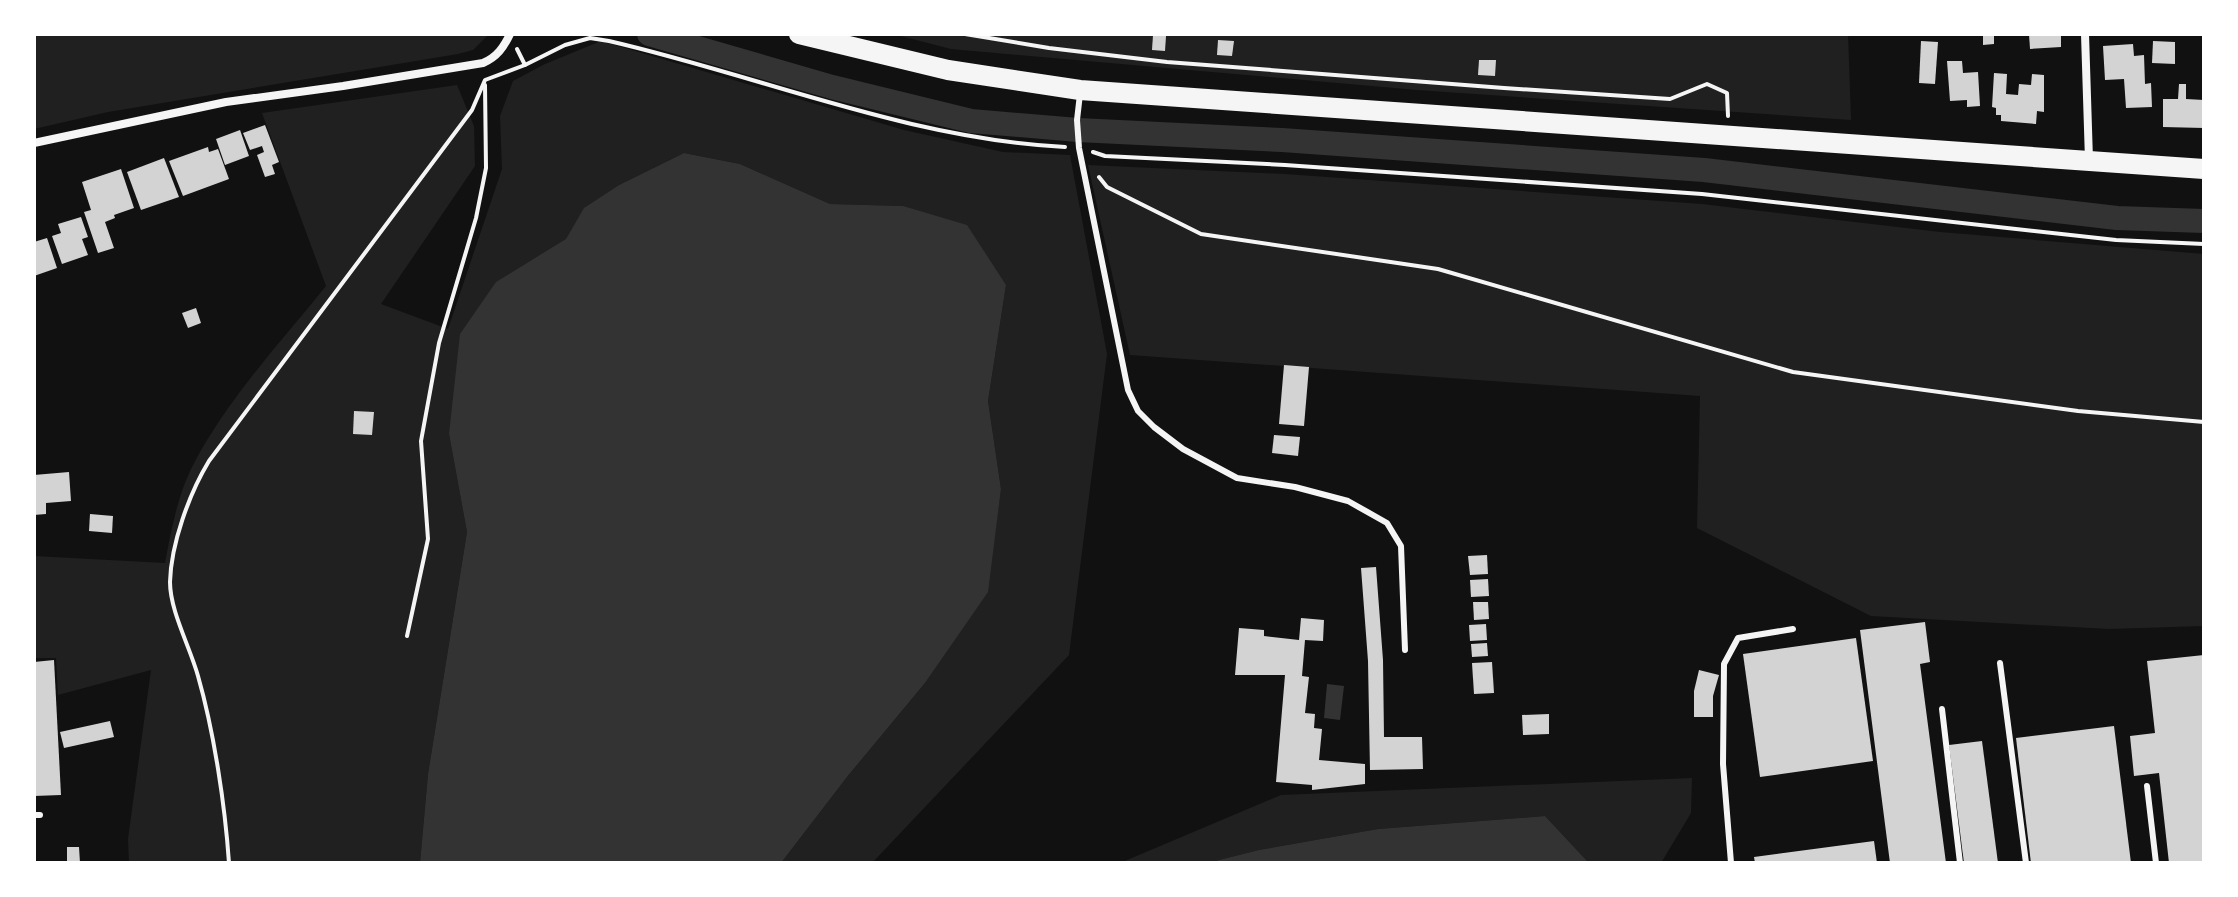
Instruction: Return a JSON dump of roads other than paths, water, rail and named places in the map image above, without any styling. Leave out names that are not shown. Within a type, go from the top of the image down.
[{"type":"main road","points":[[799,34],[948,70],[1080,90],[2204,169]]},
{"type":"street","points":[[34,143],[226,102],[483,63],[504,48],[510,34]]},
{"type":"street","points":[[2085,34],[2089,161]]},
{"type":"lane","points":[[1080,90],[1077,120],[1079,144],[1128,390],[1138,411],[1183,449],[1237,478],[1295,487],[1348,501],[1387,523],[1401,546],[1405,650]]},
{"type":"lane","points":[[1731,863],[1723,764],[1724,664],[1738,638],[1793,629]]},
{"type":"lane","points":[[2000,663],[2026,863]]},
{"type":"lane","points":[[1942,709],[1960,863]]},
{"type":"lane","points":[[2147,786],[2156,863]]},
{"type":"waterway","points":[[649,34],[832,87],[971,121],[1704,170],[2117,218],[2204,221]]}]
